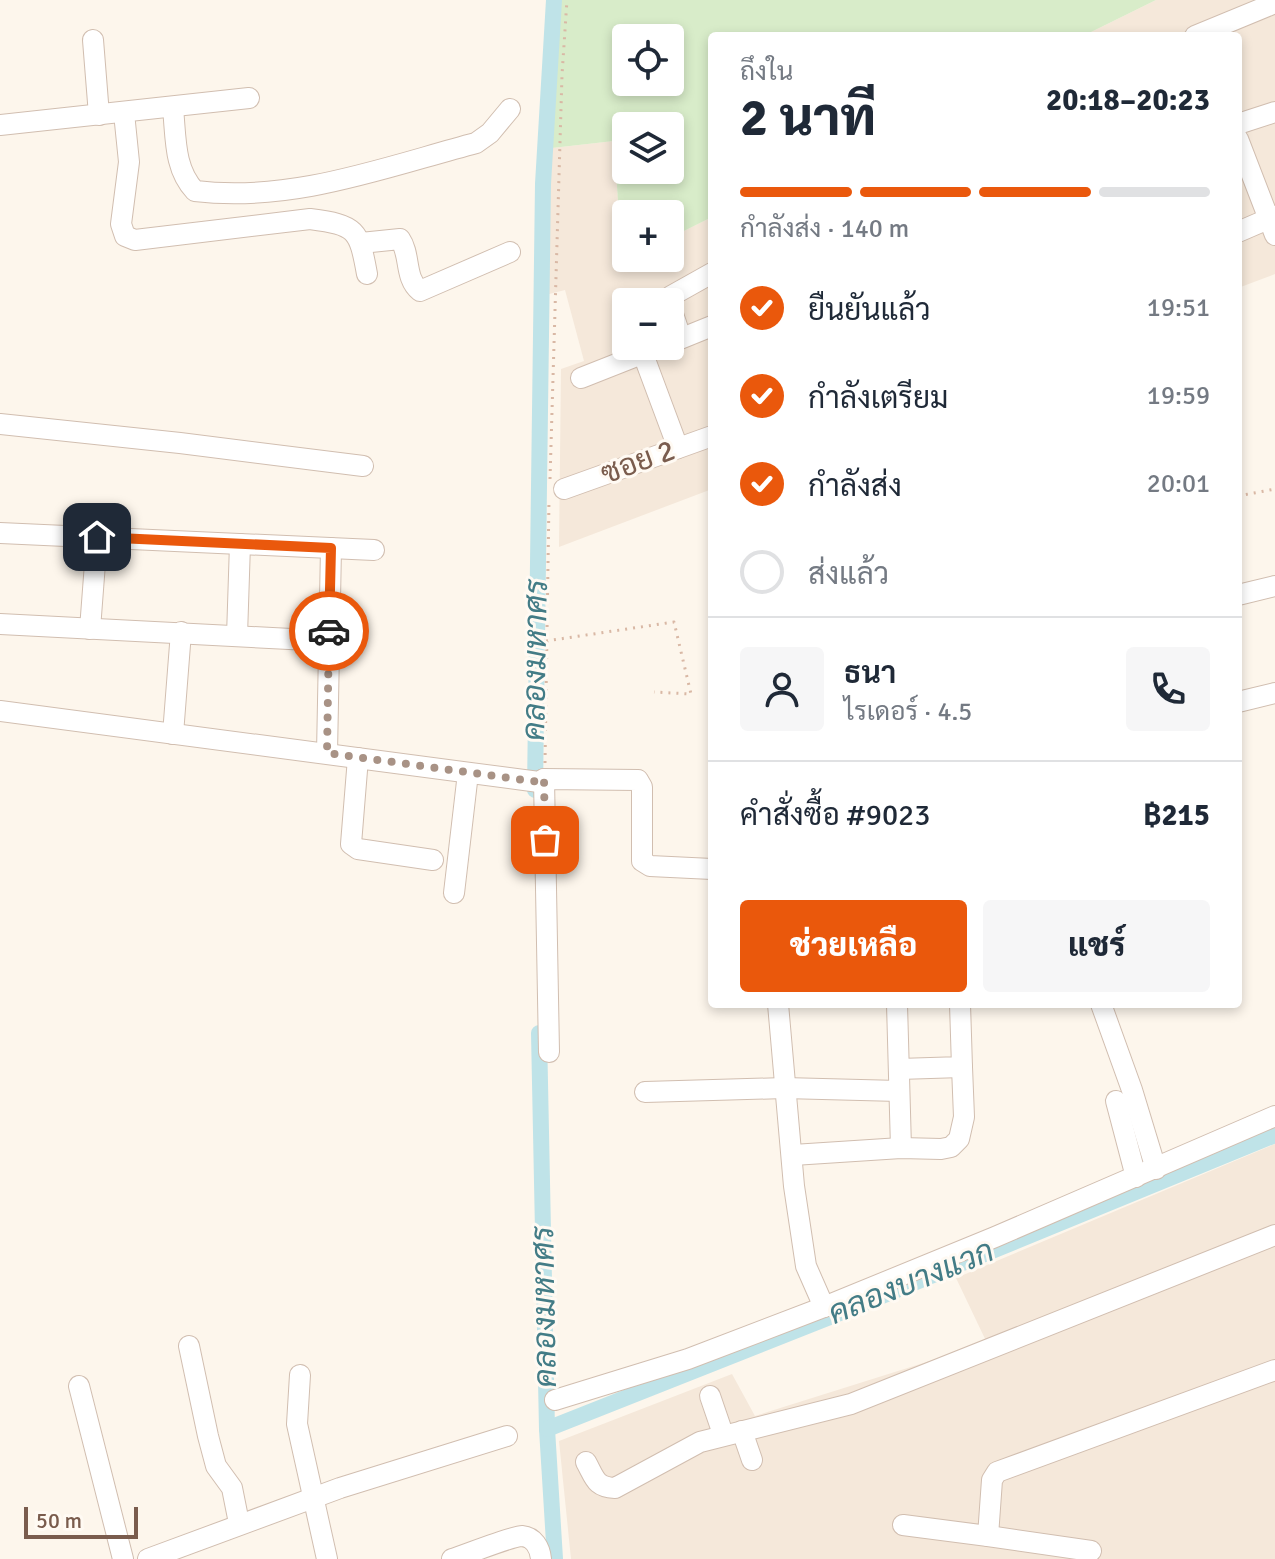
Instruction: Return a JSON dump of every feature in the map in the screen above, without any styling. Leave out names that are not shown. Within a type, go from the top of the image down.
[{"type":"street","points":[[1204,32],[1275,3]]},
{"type":"street","points":[[93,40],[99,115]]},
{"type":"street","points":[[0,125],[249,98]]},
{"type":"street","points":[[173,108],[179,167],[186,182],[195,191],[241,194],[305,188],[476,143],[490,133],[510,109]]},
{"type":"street","points":[[1242,123],[1275,112]]},
{"type":"street","points":[[124,113],[129,162],[121,224],[125,236],[135,240],[310,219],[337,223],[351,229],[361,243],[367,274]]},
{"type":"street","points":[[1242,149],[1273,223],[1242,231]]},
{"type":"street","points":[[361,243],[400,239],[404,244],[411,281],[420,291],[510,252]]},
{"type":"street","points":[[684,289],[708,275]]},
{"type":"street","points":[[684,337],[708,328]]},
{"type":"street","points":[[581,378],[626,360]]},
{"type":"street","points":[[666,360],[678,448]]},
{"type":"street","points":[[0,424],[363,466]]},
{"type":"street","name":"ซอย 2","points":[[564,489],[708,437]]},
{"type":"street","points":[[0,533],[374,550]]},
{"type":"street","points":[[90,629],[97,537]]},
{"type":"street","points":[[237,636],[240,544]]},
{"type":"street","points":[[327,753],[331,548]]},
{"type":"street","points":[[1242,594],[1275,586]]},
{"type":"street","points":[[0,624],[329,641]]},
{"type":"street","points":[[173,734],[181,632]]},
{"type":"street","points":[[1242,701],[1275,693]]},
{"type":"street","points":[[0,711],[468,773],[535,780],[638,780],[642,787],[642,861],[650,866],[708,869]]},
{"type":"street","points":[[358,758],[351,844],[358,849],[433,860]]},
{"type":"street","points":[[454,893],[468,773]]},
{"type":"street","points":[[535,780],[549,1052]]},
{"type":"street","points":[[778,1008],[794,1186],[806,1266],[824,1307]]},
{"type":"street","points":[[897,1008],[901,1148]]},
{"type":"street","points":[[793,1155],[951,1147],[959,1139],[964,1117],[960,1008]]},
{"type":"street","points":[[1102,1008],[1132,1090],[1146,1173]]},
{"type":"street","points":[[899,1069],[962,1067]]},
{"type":"street","points":[[645,1092],[784,1088],[899,1091]]},
{"type":"street","points":[[1116,1101],[1146,1173]]},
{"type":"street","points":[[555,1400],[688,1359],[824,1307],[1275,1116]]},
{"type":"street","points":[[586,1462],[603,1488],[615,1488],[684,1450],[733,1432],[851,1404],[1275,1236]]},
{"type":"street","points":[[189,1346],[216,1466],[232,1488],[239,1523]]},
{"type":"street","points":[[988,1536],[992,1480],[997,1472],[1275,1370]]},
{"type":"street","points":[[300,1375],[297,1424],[324,1549]]},
{"type":"street","points":[[79,1386],[123,1559]]},
{"type":"street","points":[[710,1396],[752,1460]]},
{"type":"street","points":[[148,1559],[239,1523],[314,1503],[507,1436]]},
{"type":"street","points":[[903,1525],[1091,1551]]},
{"type":"street","points":[[452,1559],[522,1536],[534,1541],[541,1551],[541,1559]]},
{"type":"path","points":[[535,780],[546,641],[562,75],[567,0]]},
{"type":"path","points":[[1242,495],[1275,489]]},
{"type":"path","points":[[546,641],[674,622],[691,694],[654,692]]},
{"type":"shaded area","points":[[1156,0],[1275,0],[1275,274],[1242,286],[1242,32],[1091,32]]},
{"type":"shaded area","points":[[612,141],[612,184],[617,184],[618,200],[612,200],[612,272],[684,272],[684,231],[708,219],[708,491],[559,547],[561,369],[584,361],[565,290],[545,295],[552,148]]},
{"type":"shaded area","points":[[1275,1144],[1275,1559],[571,1559],[559,1441],[732,1374],[755,1416],[987,1343],[956,1278]]},
{"type":"green space","points":[[559,0],[1156,0],[1091,32],[708,32],[708,219],[684,231],[684,200],[618,200],[617,184],[684,184],[684,112],[612,112],[612,141],[552,148]]},
{"type":"waterway","name":"คลองมหาศร","points":[[535,790],[543,184],[554,0]]},
{"type":"waterway","name":"คลองมหาศร","points":[[539,1033],[547,1429],[555,1559]]},
{"type":"waterway","name":"คลองบางแวก","points":[[547,1429],[1275,1135]]},
{"type":"way so far","points":[[329,631],[327,753],[539,782],[544,779],[545,840]]},
{"type":"route","points":[[97,537],[331,548],[329,631]]}]
